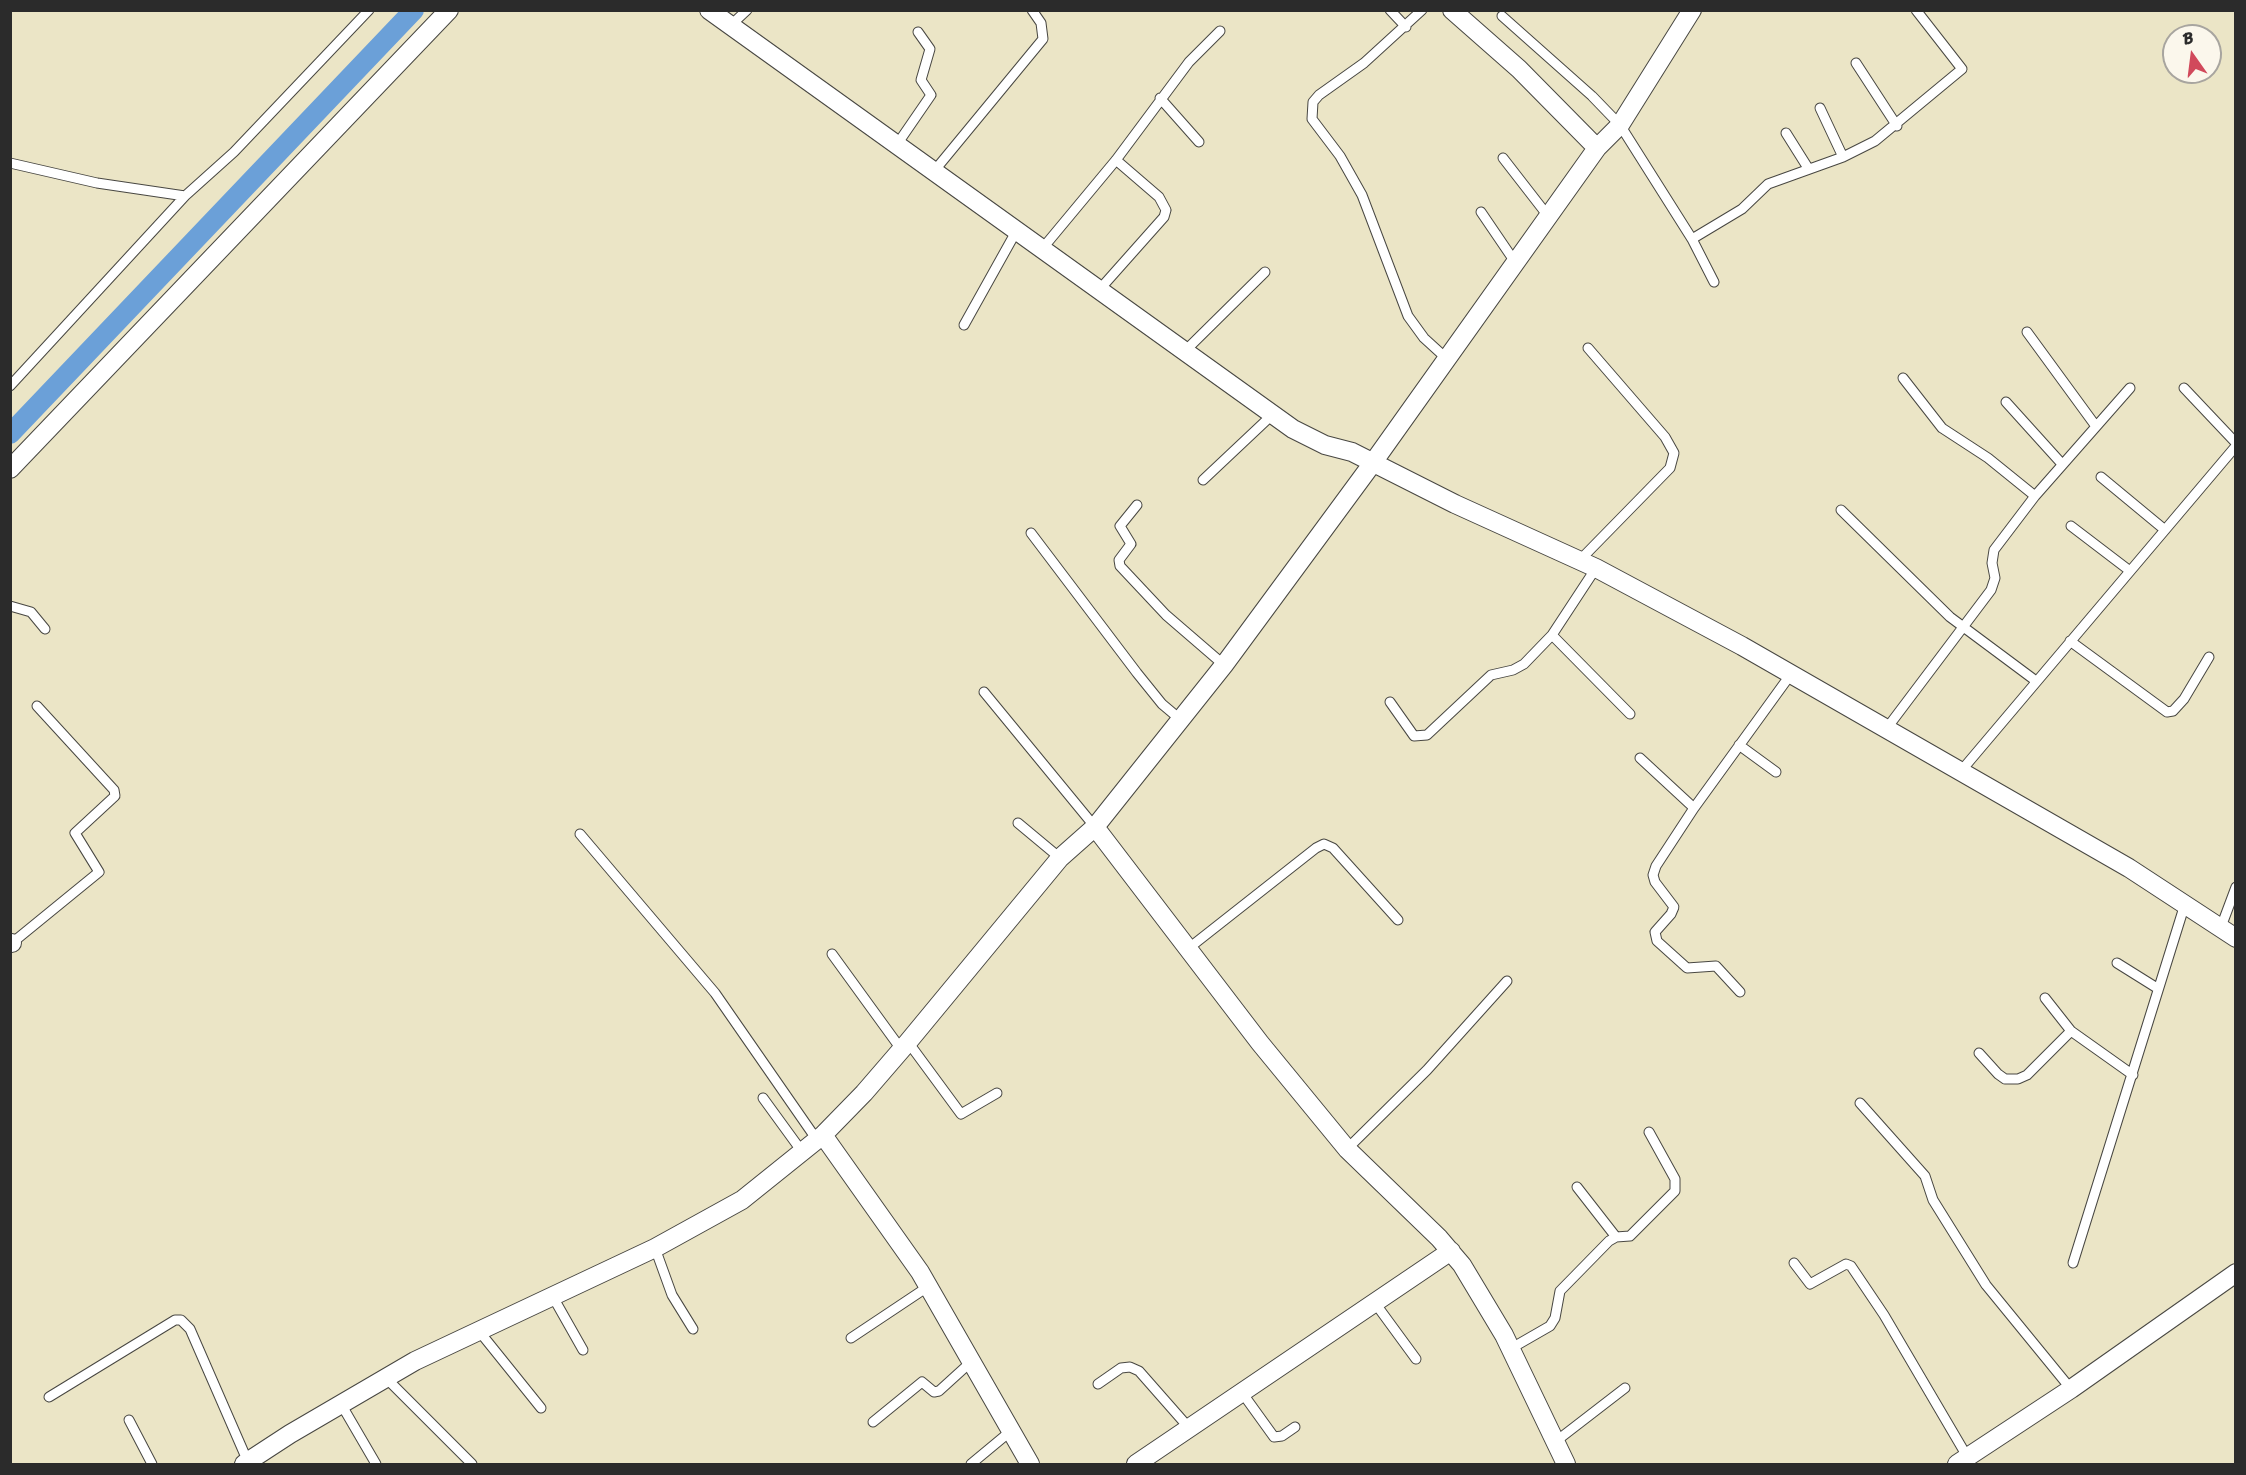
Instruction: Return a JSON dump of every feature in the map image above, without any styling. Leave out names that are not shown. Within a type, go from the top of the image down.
[{"type":"street","points":[[10,469],[449,10]]},
{"type":"street","points":[[710,10],[898,143],[1272,415],[1325,445],[1352,452],[1372,464],[1588,564],[1887,728],[2129,868],[2228,933]]},
{"type":"street","points":[[1452,10],[1519,69],[1609,136]]},
{"type":"street","points":[[246,1463],[386,1378],[479,1331],[655,1248],[742,1200],[803,1153],[864,1093],[1060,858],[1095,826],[1224,665],[1372,464],[1548,216],[1609,136],[1692,10]]},
{"type":"street","points":[[1095,826],[1260,1043],[1347,1149],[1450,1251],[1473,1281],[1510,1349],[1566,1464]]},
{"type":"street","points":[[820,1137],[929,1286],[1030,1464]]},
{"type":"street","points":[[1136,1464],[1243,1394],[1450,1251]]},
{"type":"street","points":[[1963,1461],[2071,1389],[2235,1273]]},
{"type":"lane","points":[[10,386],[185,196],[234,152],[369,10]]},
{"type":"lane","points":[[731,25],[747,10]]},
{"type":"lane","points":[[935,170],[1042,39],[1041,23],[1032,10]]},
{"type":"lane","points":[[1390,10],[1406,27]]},
{"type":"lane","points":[[1422,10],[1364,63],[1319,95],[1313,102],[1312,119],[1341,156],[1362,195],[1408,316],[1424,338],[1447,359]]},
{"type":"lane","points":[[1692,239],[1732,216],[1768,184],[1843,157],[1875,141],[1897,126],[1962,69],[1916,10]]},
{"type":"lane","points":[[1502,16],[1592,96],[1609,136],[1692,239],[1714,282]]},
{"type":"lane","points":[[1042,249],[1116,160],[1189,62],[1220,31]]},
{"type":"lane","points":[[898,143],[932,95],[921,80],[930,49],[918,32]]},
{"type":"lane","points":[[1856,63],[1897,126]]},
{"type":"lane","points":[[1160,98],[1199,142]]},
{"type":"lane","points":[[1820,108],[1843,157]]},
{"type":"lane","points":[[1786,133],[1808,168]]},
{"type":"lane","points":[[1503,158],[1548,216]]},
{"type":"lane","points":[[1100,289],[1164,217],[1166,210],[1158,197],[1116,160]]},
{"type":"lane","points":[[10,163],[97,183],[185,196]]},
{"type":"lane","points":[[1481,213],[1515,262]]},
{"type":"lane","points":[[964,325],[1017,230]]},
{"type":"lane","points":[[1185,351],[1264,272]]},
{"type":"lane","points":[[2027,332],[2095,426]]},
{"type":"lane","points":[[1390,702],[1414,736],[1423,737],[1491,675],[1519,667],[1552,635],[1588,564],[1670,468],[1674,453],[1665,437],[1588,348]]},
{"type":"lane","points":[[1903,378],[1942,428],[1988,458],[2035,496]]},
{"type":"lane","points":[[1887,728],[1965,627],[1994,584],[1992,563],[1994,550],[2035,496],[2130,388]]},
{"type":"lane","points":[[1961,771],[2235,445],[2184,388]]},
{"type":"lane","points":[[2006,402],[2062,464]]},
{"type":"lane","points":[[1203,480],[1272,415]]},
{"type":"lane","points":[[2101,477],[2165,530]]},
{"type":"lane","points":[[1137,505],[1120,526],[1131,544],[1119,560],[1120,566],[1166,615],[1224,665]]},
{"type":"lane","points":[[1841,510],[1950,617],[2036,681]]},
{"type":"lane","points":[[2071,526],[2130,571]]},
{"type":"lane","points":[[1031,534],[1148,686],[1180,720]]},
{"type":"lane","points":[[10,606],[31,612],[45,629]]},
{"type":"lane","points":[[1552,635],[1571,651],[1615,702],[1630,714]]},
{"type":"lane","points":[[2070,641],[2167,712],[2173,711],[2184,699],[2209,657]]},
{"type":"lane","points":[[1740,992],[1716,966],[1687,968],[1657,941],[1654,935],[1674,910],[1653,878],[1653,872],[1694,808],[1791,674]]},
{"type":"lane","points":[[984,692],[1095,826]]},
{"type":"lane","points":[[11,943],[99,872],[75,833],[115,796],[114,790],[38,706]]},
{"type":"lane","points":[[1739,744],[1776,772]]},
{"type":"lane","points":[[1640,758],[1694,808]]},
{"type":"lane","points":[[1018,823],[1060,858]]},
{"type":"lane","points":[[580,834],[716,993],[820,1137]]},
{"type":"lane","points":[[1189,948],[1324,844],[1333,848],[1398,920]]},
{"type":"lane","points":[[2228,933],[2235,887]]},
{"type":"lane","points":[[2073,1263],[2184,904]]},
{"type":"lane","points":[[832,954],[961,1114],[997,1093]]},
{"type":"lane","points":[[2117,963],[2157,988]]},
{"type":"lane","points":[[1347,1149],[1427,1070],[1507,981]]},
{"type":"lane","points":[[2045,998],[2071,1031],[2133,1075]]},
{"type":"lane","points":[[1979,1053],[2005,1079],[2018,1079],[2027,1075],[2071,1031]]},
{"type":"lane","points":[[763,1098],[803,1153]]},
{"type":"lane","points":[[1860,1103],[1925,1176],[1933,1200],[1986,1285],[2071,1389]]},
{"type":"lane","points":[[1510,1349],[1550,1326],[1556,1313],[1560,1291],[1609,1241],[1616,1237],[1630,1236],[1677,1186],[1649,1132]]},
{"type":"lane","points":[[1577,1187],[1616,1237]]},
{"type":"lane","points":[[655,1248],[672,1296],[693,1329]]},
{"type":"lane","points":[[1794,1263],[1810,1284],[1846,1264],[1851,1266],[1889,1324],[1963,1461]]},
{"type":"lane","points":[[851,1338],[929,1286]]},
{"type":"lane","points":[[553,1297],[583,1350]]},
{"type":"lane","points":[[1375,1303],[1416,1359]]},
{"type":"lane","points":[[49,1397],[175,1320],[181,1320],[190,1329],[246,1463]]},
{"type":"lane","points":[[479,1331],[541,1408]]},
{"type":"lane","points":[[873,1422],[922,1382],[934,1392],[939,1391],[972,1361]]},
{"type":"lane","points":[[1098,1384],[1121,1368],[1130,1366],[1139,1371],[1190,1428]]},
{"type":"lane","points":[[386,1378],[468,1463]]},
{"type":"lane","points":[[1555,1442],[1625,1388]]},
{"type":"lane","points":[[1243,1394],[1274,1437],[1282,1436],[1295,1427]]},
{"type":"lane","points":[[341,1404],[376,1464]]},
{"type":"lane","points":[[129,1420],[152,1464]]},
{"type":"lane","points":[[971,1464],[1012,1430]]},
{"type":"waterway","points":[[10,434],[414,10]]}]
